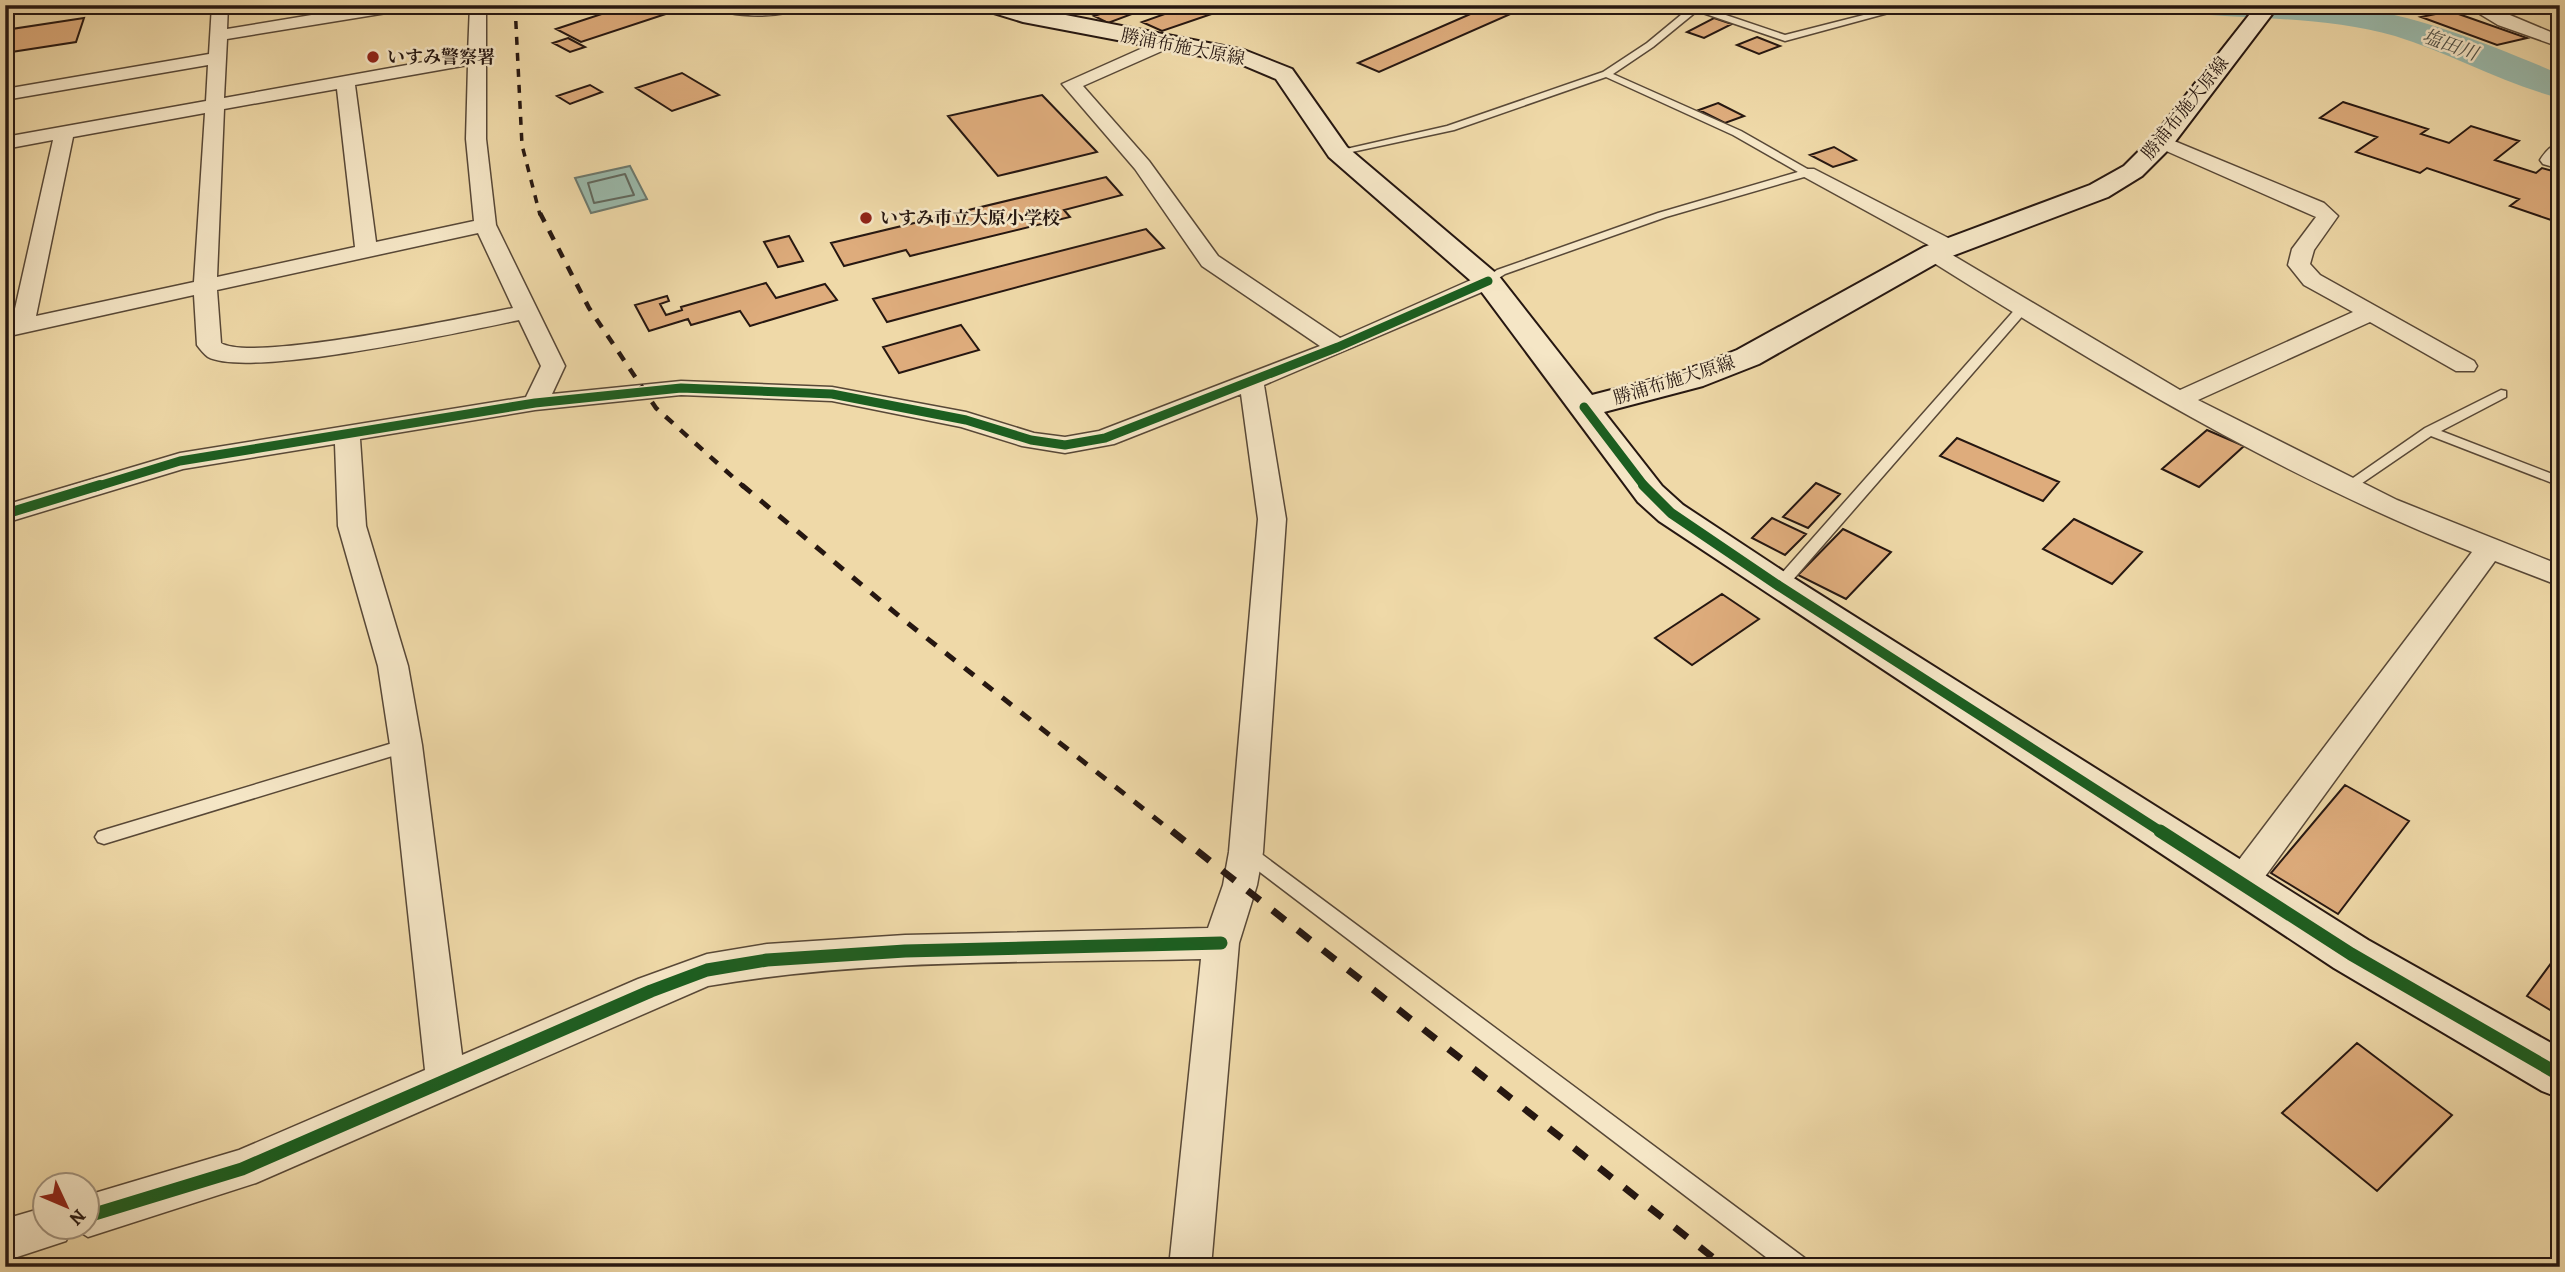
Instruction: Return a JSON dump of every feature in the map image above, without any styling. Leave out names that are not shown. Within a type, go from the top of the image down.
[{"type":"main road","name":"勝浦布施大原線","points":[[992,5],[1023,15],[1244,57],[1284,74],[1296,86],[1318,126],[1338,152],[1488,281],[1584,407],[1692,379],[1748,358],[1941,250],[2099,191],[2133,171],[2162,142],[2262,12]]},
{"type":"main road","points":[[1584,407],[1650,494],[1671,513],[1779,586],[2351,954],[2560,1075]]},
{"type":"street","points":[[220,5],[205,286],[209,345],[218,352],[246,355],[363,344],[527,312]]},
{"type":"street","points":[[219,35],[405,5]]},
{"type":"street","points":[[478,5],[476,139],[485,225],[553,366],[535,403]]},
{"type":"street","points":[[717,5],[744,12],[799,5]]},
{"type":"street","points":[[2473,5],[2504,21],[2560,42]]},
{"type":"street","points":[[1165,43],[1125,63],[1071,84],[1142,165],[1210,261],[1338,347]]},
{"type":"street","points":[[5,95],[218,58]]},
{"type":"street","points":[[5,143],[477,58]]},
{"type":"street","points":[[345,82],[366,251]]},
{"type":"street","points":[[64,132],[13,328],[485,225]]},
{"type":"street","points":[[2162,142],[2317,207],[2328,216],[2303,249],[2298,265],[2312,280],[2465,366]]},
{"type":"street","points":[[1807,173],[1941,250],[2022,309],[2181,399],[2347,487],[2560,576]]},
{"type":"street","points":[[5,514],[180,461],[535,403],[681,388],[832,394],[966,420],[1031,440],[1065,445],[1105,438],[1338,347],[1488,281]]},
{"type":"street","points":[[2181,399],[2371,313]]},
{"type":"street","points":[[1190,1267],[1221,943],[1240,885],[1246,852],[1272,519],[1251,381]]},
{"type":"street","points":[[347,433],[352,526],[393,666],[406,745],[446,1083]]},
{"type":"street","points":[[2241,883],[2490,548]]},
{"type":"street","points":[[102,1212],[242,1169],[446,1083],[651,991],[707,970],[767,960],[905,951],[1221,943]]},
{"type":"street","points":[[5,1240],[32,1232]]},
{"type":"lane","points":[[1338,152],[1450,128],[1606,74],[1650,45],[1697,7],[1785,38],[1899,9]]},
{"type":"lane","points":[[1606,74],[1737,133],[1807,173]]},
{"type":"lane","points":[[1488,281],[1501,272],[1662,215],[1807,173]]},
{"type":"lane","points":[[1779,586],[2022,309]]},
{"type":"lane","points":[[2347,487],[2430,431],[2501,394]]},
{"type":"lane","points":[[2430,431],[2560,482]]},
{"type":"lane","points":[[104,837],[406,745]]},
{"type":"lane","points":[[1246,852],[1798,1267]]},
{"type":"water","points":[[630,166],[647,199],[591,213],[575,178]]},
{"type":"building","points":[[629,5],[687,7],[581,42],[556,29]]},
{"type":"building","points":[[1126,5],[1140,11],[1108,23],[1094,16]]},
{"type":"building","points":[[1190,5],[1232,7],[1162,31],[1142,22]]},
{"type":"building","points":[[1491,5],[1531,5],[1379,72],[1358,63]]},
{"type":"building","points":[[1757,5],[1801,5],[1785,14]]},
{"type":"building","points":[[2450,11],[2527,38],[2497,45],[2421,17]]},
{"type":"building","points":[[84,18],[76,42],[5,53],[12,29]]},
{"type":"building","points":[[1714,18],[1732,24],[1704,38],[1687,32]]},
{"type":"building","points":[[1757,37],[1780,46],[1759,54],[1737,45]]},
{"type":"building","points":[[568,38],[585,47],[570,52],[553,43]]},
{"type":"building","points":[[682,73],[719,95],[672,111],[636,88]]},
{"type":"building","points":[[590,85],[602,92],[570,104],[557,96]]},
{"type":"building","points":[[1042,95],[1097,152],[998,176],[948,116]]},
{"type":"building","points":[[2343,102],[2428,129],[2421,134],[2449,143],[2471,126],[2519,141],[2495,160],[2536,173],[2542,168],[2560,173],[2560,223],[2510,206],[2519,199],[2427,168],[2420,173],[2356,152],[2377,137],[2320,118]]},
{"type":"building","points":[[1718,103],[1744,116],[1725,123],[1699,110]]},
{"type":"building","points":[[1834,147],[1856,160],[1833,167],[1810,155]]},
{"type":"building","points":[[1106,177],[1122,195],[1064,210],[1070,217],[910,256],[906,250],[844,266],[831,243]]},
{"type":"building","points":[[1146,229],[1164,248],[887,322],[873,299]]},
{"type":"building","points":[[789,236],[803,261],[778,267],[764,242]]},
{"type":"building","points":[[766,283],[776,298],[825,284],[837,300],[750,326],[740,311],[691,325],[688,319],[649,331],[635,305],[667,296],[669,301],[660,304],[666,315],[682,310],[681,307]]},
{"type":"building","points":[[961,325],[979,350],[899,373],[883,347]]},
{"type":"building","points":[[2207,430],[2244,446],[2199,487],[2162,469]]},
{"type":"building","points":[[1957,438],[2059,482],[2043,501],[1940,456]]},
{"type":"building","points":[[1816,483],[1840,494],[1808,528],[1783,517]]},
{"type":"building","points":[[1772,518],[1806,534],[1785,555],[1752,538]]},
{"type":"building","points":[[2074,519],[2142,552],[2112,584],[2043,549]]},
{"type":"building","points":[[1843,529],[1891,552],[1846,599],[1798,575]]},
{"type":"building","points":[[1722,594],[1759,619],[1692,665],[1655,638]]},
{"type":"building","points":[[2345,785],[2409,821],[2338,914],[2271,873]]},
{"type":"building","points":[[2560,951],[2560,1016],[2527,996]]},
{"type":"building","points":[[2357,1043],[2452,1115],[2377,1191],[2282,1113]]},
{"type":"waterway","name":"塩田川","points":[[2210,5],[2319,13],[2385,23],[2452,43],[2560,87]]},
{"type":"railway","points":[[515,5],[522,145],[540,215]]},
{"type":"railway","points":[[540,213],[589,308],[656,408],[744,487]]},
{"type":"railway","points":[[742,485],[905,621],[1174,833]]},
{"type":"railway","points":[[1172,831],[1725,1267]]},
{"type":"cycle path","points":[[5,514],[180,461],[535,403],[681,388],[832,394],[966,420],[1031,440],[1065,445],[1105,438],[1338,347],[1488,281]]},
{"type":"cycle path","points":[[1584,407],[1650,494],[1671,513],[1779,586],[2351,954],[2560,1075]]},
{"type":"cycle path","points":[[102,1212],[242,1169],[651,991],[707,970],[767,960],[905,951],[1221,943]]},
{"type":"place","name":"いすみ警察署","points":[[373,57]]},
{"type":"place","name":"いすみ市立大原小学校","points":[[866,218]]}]
